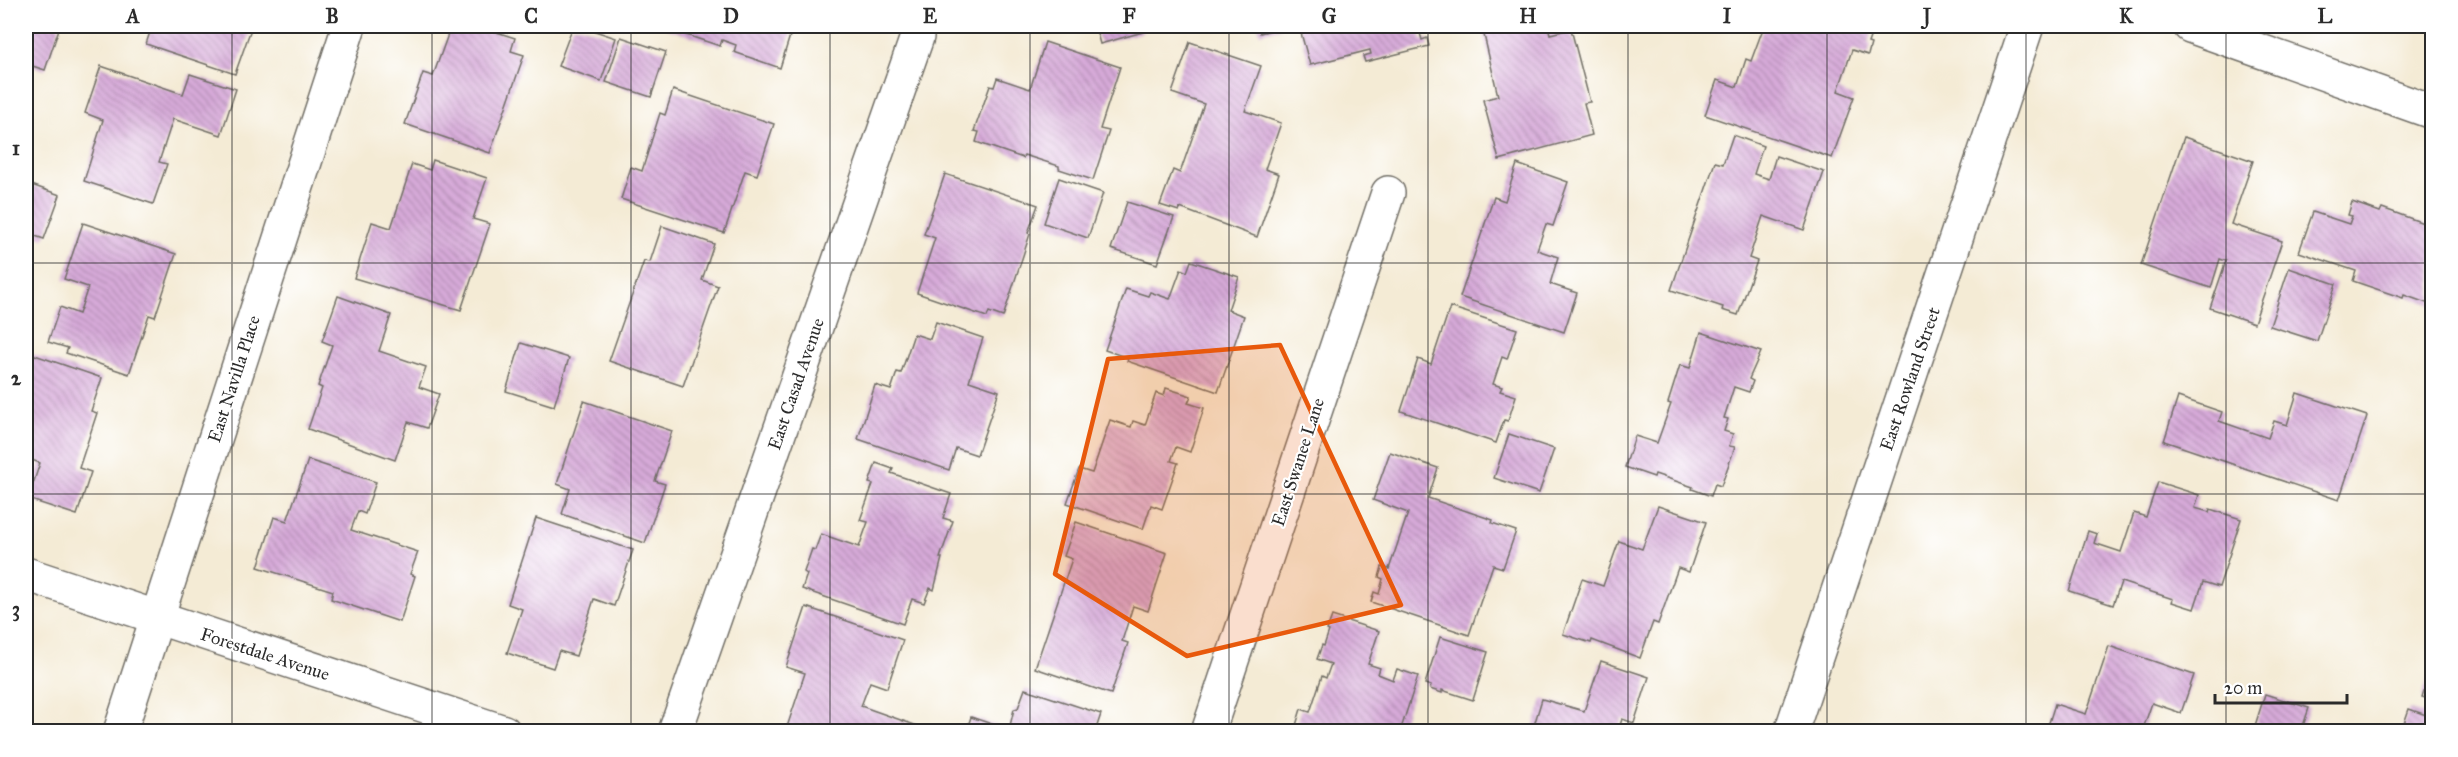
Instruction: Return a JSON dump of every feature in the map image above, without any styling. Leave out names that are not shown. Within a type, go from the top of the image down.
[{"type":"street","name":"East Navilla Place","points":[[120,732],[349,26]]},
{"type":"street","name":"East Rowland Street","points":[[1791,732],[2027,26]]},
{"type":"street","points":[[2190,26],[2433,112]]},
{"type":"street","name":"East Casad Avenue","points":[[675,732],[916,37]]},
{"type":"street","name":"East Swanee Lane","points":[[1208,732],[1388,193]]},
{"type":"street","name":"Forestdale Avenue","points":[[26,574],[504,732]]},
{"type":"highlighted area","points":[[1280,345],[1401,605],[1187,656],[1055,574],[1108,359]]},
{"type":"building","points":[[26,26],[60,26],[45,70],[26,64]]},
{"type":"building","points":[[152,26],[252,26],[235,74],[146,44]]},
{"type":"building","points":[[451,26],[478,26],[515,38],[511,51],[524,55],[490,153],[405,124],[423,73],[433,76]]},
{"type":"building","points":[[573,26],[580,26],[616,38],[601,81],[558,66]]},
{"type":"building","points":[[659,26],[793,26],[780,68],[734,52],[736,45],[722,40],[720,46]]},
{"type":"building","points":[[1095,26],[1141,26],[1143,32],[1100,44]]},
{"type":"building","points":[[1258,26],[1286,26],[1260,33]]},
{"type":"building","points":[[1299,26],[1418,26],[1422,40],[1427,38],[1429,46],[1365,62],[1363,56],[1371,54],[1370,50],[1310,65]]},
{"type":"building","points":[[1482,26],[1548,26],[1550,34],[1571,29],[1590,102],[1584,103],[1592,135],[1499,160],[1483,100],[1498,96]]},
{"type":"building","points":[[1764,26],[1874,26],[1868,43],[1871,44],[1868,55],[1852,50],[1838,91],[1854,97],[1832,158],[1705,115],[1717,80],[1737,87],[1746,59],[1751,61]]},
{"type":"building","points":[[621,37],[666,52],[651,97],[606,82]]},
{"type":"building","points":[[1045,42],[1120,67],[1100,129],[1109,131],[1093,180],[1059,169],[1059,166],[1024,155],[1023,158],[976,142],[979,132],[974,131],[990,86],[994,87],[997,78],[1030,89]]},
{"type":"building","points":[[1190,42],[1261,66],[1245,111],[1281,123],[1265,169],[1279,174],[1257,237],[1180,208],[1179,211],[1160,205],[1173,170],[1180,173],[1204,104],[1172,93]]},
{"type":"building","points":[[101,66],[183,94],[190,74],[236,89],[221,135],[173,119],[159,162],[167,164],[153,204],[84,181],[103,120],[85,113]]},
{"type":"building","points":[[673,90],[774,124],[757,175],[745,171],[724,233],[621,199],[631,167],[642,171],[660,113],[665,115]]},
{"type":"building","points":[[1733,135],[1763,146],[1754,174],[1769,179],[1776,156],[1824,172],[1804,230],[1763,216],[1749,258],[1757,261],[1738,315],[1722,310],[1723,307],[1671,290],[1715,162],[1723,164]]},
{"type":"building","points":[[2184,137],[2253,161],[2231,224],[2282,241],[2254,323],[2210,308],[2226,261],[2220,259],[2211,288],[2141,265]]},
{"type":"building","points":[[433,160],[487,178],[473,219],[490,224],[461,310],[354,278],[372,222],[391,228],[412,164],[430,170]]},
{"type":"building","points":[[1517,164],[1568,182],[1553,226],[1546,224],[1537,250],[1558,257],[1550,284],[1577,293],[1564,332],[1460,297],[1494,197],[1505,201]]},
{"type":"building","points":[[945,174],[1038,205],[1003,317],[989,312],[987,317],[917,293],[935,238],[924,234]]},
{"type":"building","points":[[1059,178],[1103,193],[1088,238],[1044,223]]},
{"type":"building","points":[[26,183],[60,195],[44,239],[26,233]]},
{"type":"building","points":[[1127,202],[1174,217],[1157,264],[1111,249]]},
{"type":"building","points":[[2352,202],[2380,212],[2382,208],[2426,224],[2425,226],[2432,229],[2432,305],[2353,281],[2356,271],[2299,252],[2313,212],[2349,224],[2352,216],[2348,215]]},
{"type":"building","points":[[83,223],[176,254],[155,317],[149,315],[129,374],[66,353],[68,348],[48,342],[60,307],[79,314],[88,287],[64,279]]},
{"type":"building","points":[[662,226],[714,244],[702,280],[718,286],[683,386],[609,361],[644,261],[650,262]]},
{"type":"building","points":[[1191,261],[1239,277],[1228,310],[1244,316],[1218,392],[1127,361],[1128,358],[1105,350],[1126,289],[1148,296],[1150,292],[1170,299],[1181,269],[1187,272]]},
{"type":"building","points":[[2289,268],[2336,284],[2317,341],[2270,326]]},
{"type":"building","points":[[338,296],[391,315],[379,351],[426,367],[419,387],[439,394],[427,428],[408,422],[395,460],[308,429],[322,388],[318,386],[332,345],[322,341]]},
{"type":"building","points":[[1450,307],[1517,329],[1507,359],[1502,357],[1493,384],[1502,387],[1500,391],[1516,396],[1508,421],[1504,420],[1496,443],[1401,411],[1418,359],[1431,364]]},
{"type":"building","points":[[936,322],[983,338],[969,381],[999,391],[977,455],[956,448],[949,470],[858,439],[875,385],[891,390],[897,372],[901,373],[914,334],[930,339]]},
{"type":"building","points":[[1701,332],[1761,352],[1749,379],[1753,381],[1749,392],[1734,387],[1724,418],[1728,419],[1724,431],[1733,434],[1729,446],[1735,447],[1721,486],[1715,484],[1711,496],[1655,474],[1654,477],[1625,467],[1635,436],[1657,443],[1671,404],[1668,403],[1680,365],[1690,368]]},
{"type":"building","points":[[521,343],[569,358],[554,406],[506,391]]},
{"type":"building","points":[[26,352],[102,378],[91,411],[97,413],[79,468],[91,472],[77,515],[28,499],[40,463],[26,458]]},
{"type":"building","points":[[1166,388],[1191,396],[1188,403],[1204,408],[1190,452],[1176,447],[1171,461],[1178,463],[1162,509],[1151,505],[1143,529],[1067,503],[1079,469],[1092,473],[1110,420],[1131,427],[1133,421],[1145,425],[1156,393],[1164,396]]},
{"type":"building","points":[[2297,393],[2367,416],[2339,500],[2164,441],[2178,397],[2222,412],[2219,421],[2268,438],[2274,421],[2287,425]]},
{"type":"building","points":[[584,401],[672,431],[655,481],[665,484],[645,543],[562,514],[570,489],[557,484]]},
{"type":"building","points":[[1509,434],[1554,449],[1539,493],[1494,478]]},
{"type":"building","points":[[1390,452],[1438,468],[1428,498],[1493,520],[1492,523],[1516,531],[1503,568],[1493,565],[1469,635],[1371,602],[1374,592],[1379,594],[1383,579],[1379,577],[1382,567],[1389,569],[1408,513],[1373,500]]},
{"type":"building","points":[[308,460],[376,482],[365,514],[358,511],[351,530],[418,552],[410,574],[415,576],[400,622],[331,599],[333,591],[258,567],[274,517],[287,521]]},
{"type":"building","points":[[876,463],[893,469],[891,473],[951,494],[943,518],[953,521],[940,558],[942,558],[934,590],[930,588],[924,603],[912,599],[903,624],[802,589],[807,574],[804,572],[812,549],[815,550],[821,534],[859,547],[868,522],[860,520],[873,484],[869,483]]},
{"type":"building","points":[[2158,482],[2199,495],[2195,508],[2209,512],[2210,509],[2241,519],[2219,587],[2203,582],[2194,609],[2172,602],[2173,599],[2121,582],[2113,605],[2069,591],[2088,531],[2097,534],[2094,543],[2121,552],[2134,513],[2146,517]]},
{"type":"building","points":[[1658,506],[1706,522],[1689,572],[1678,568],[1658,624],[1653,622],[1640,658],[1592,640],[1591,643],[1563,634],[1582,579],[1603,586],[1619,541],[1642,549]]},
{"type":"building","points":[[536,518],[633,550],[614,606],[594,599],[576,656],[559,651],[553,668],[507,653],[522,609],[508,604]]},
{"type":"building","points":[[1076,522],[1167,553],[1148,611],[1133,606],[1122,641],[1128,643],[1111,694],[1035,668],[1072,559],[1064,556]]},
{"type":"building","points":[[806,607],[903,640],[887,688],[870,682],[861,706],[926,729],[925,732],[801,732],[787,727],[805,673],[786,667]]},
{"type":"building","points":[[1332,616],[1379,631],[1368,664],[1380,668],[1378,674],[1393,680],[1397,669],[1418,676],[1400,732],[1294,732],[1301,709],[1310,712],[1322,676],[1326,678],[1331,664],[1317,659],[1322,645],[1324,646]]},
{"type":"building","points":[[1440,637],[1488,652],[1473,700],[1442,690],[1442,693],[1430,689],[1431,686],[1425,684]]},
{"type":"building","points":[[2109,646],[2194,675],[2181,713],[2152,703],[2142,732],[2046,732],[2055,704],[2086,714]]},
{"type":"building","points":[[1601,661],[1649,677],[1634,723],[1622,719],[1618,732],[1532,732],[1542,699],[1584,711]]},
{"type":"building","points":[[2432,667],[2432,700],[2422,697]]},
{"type":"building","points":[[1025,689],[1101,714],[1095,732],[966,732],[971,717],[1009,730],[1014,709],[1018,708]]},
{"type":"building","points":[[2265,694],[2309,708],[2301,732],[2253,732]]},
{"type":"building","points":[[2409,709],[2432,717],[2432,732],[2401,732]]}]
